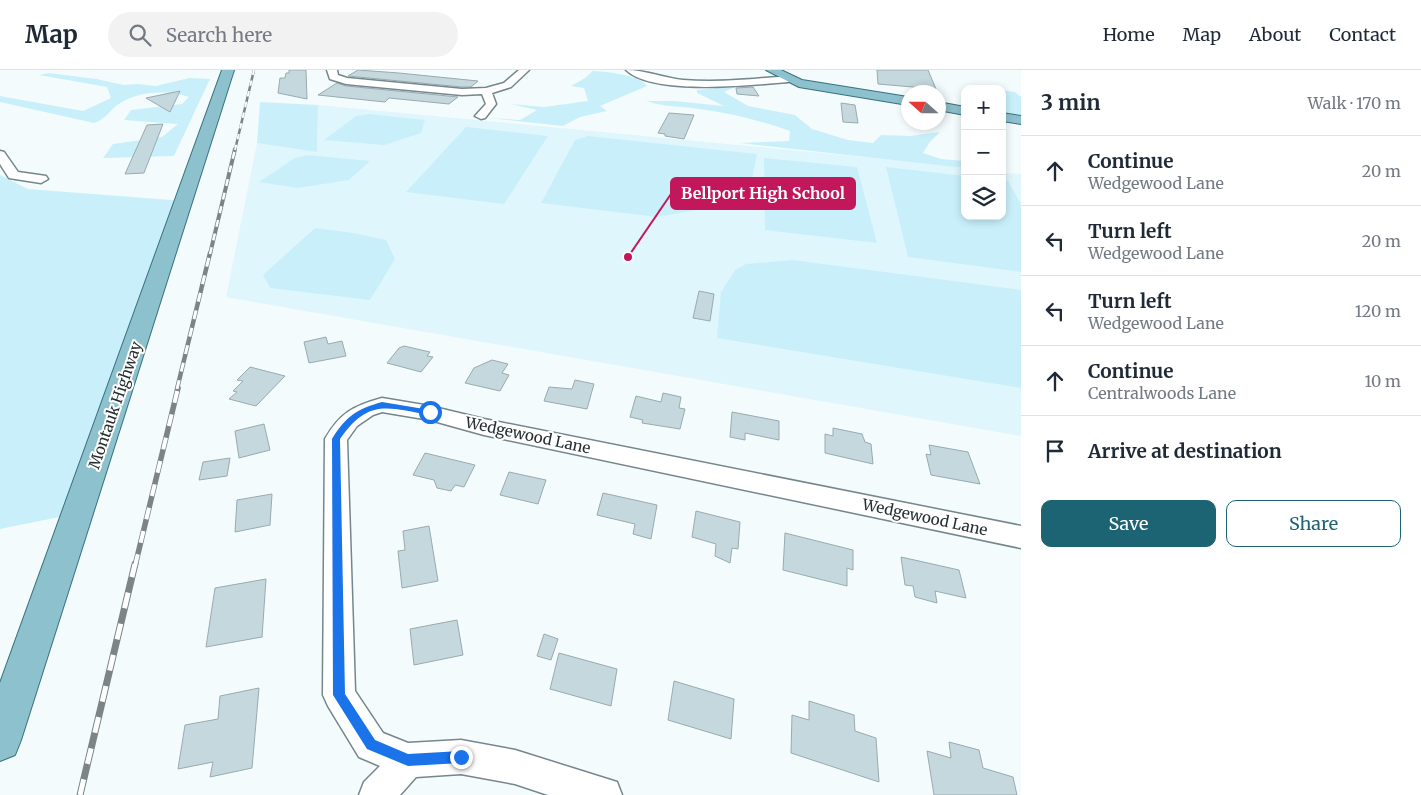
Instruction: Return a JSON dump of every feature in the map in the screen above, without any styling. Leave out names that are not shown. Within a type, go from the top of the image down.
[{"type":"main road","name":"Montauk Highway","points":[[0,740],[228,70]]},
{"type":"main road","points":[[772,70],[799,83],[901,100]]},
{"type":"main road","points":[[946,107],[961,110]]},
{"type":"main road","points":[[1006,118],[1021,120]]},
{"type":"street","points":[[332,70],[333,77],[346,81],[462,92],[486,91],[507,86],[515,81],[524,70]]},
{"type":"street","points":[[631,70],[646,77],[708,83],[788,78]]},
{"type":"street","points":[[480,116],[491,104],[486,91]]},
{"type":"street","points":[[0,155],[14,175],[41,179]]},
{"type":"street","name":"Wedgewood Lane","points":[[408,760],[371,745],[339,695],[336,439],[348,421],[365,410],[382,405],[408,408],[484,427],[1021,537]]},
{"type":"street","points":[[377,795],[408,760],[461,757],[515,767],[604,795]]},
{"type":"shaded area","points":[[593,71],[630,76],[647,86],[600,106],[607,111],[580,117],[563,126],[490,118],[520,120],[537,110],[511,104],[544,107],[588,101],[584,88],[571,86]]},
{"type":"shaded area","points":[[49,73],[96,79],[124,85],[156,86],[189,78],[210,79],[174,156],[103,158],[113,144],[162,137],[178,124],[124,120],[131,110],[182,104],[189,97],[161,92],[142,94],[124,101],[104,118],[94,123],[0,102],[0,96],[83,111],[111,98],[107,87],[39,75]]},
{"type":"shaded area","points":[[737,86],[724,92],[748,106],[795,115],[812,129],[848,140],[873,143],[881,135],[910,136],[940,132],[923,153],[941,159],[961,161],[961,168],[740,143],[789,141],[790,131],[734,115],[646,101],[674,101],[724,106],[697,93],[697,90]]},
{"type":"shaded area","points":[[1006,91],[1015,92],[1021,97],[1021,115],[1006,113]]},
{"type":"shaded area","points":[[260,102],[318,105],[317,152],[257,143]]},
{"type":"shaded area","points":[[318,105],[958,166],[961,168],[961,220],[1006,220],[1006,173],[1021,174],[1021,436],[226,297],[257,143],[317,151]]},
{"type":"shaded area","points":[[369,114],[425,120],[421,133],[384,145],[324,140],[356,116]]},
{"type":"shaded area","points":[[466,127],[548,136],[504,204],[406,192]]},
{"type":"shaded area","points":[[588,136],[757,154],[751,185],[726,205],[657,217],[541,203],[575,140]]},
{"type":"shaded area","points":[[308,155],[370,161],[349,180],[298,188],[259,182],[295,158]]},
{"type":"shaded area","points":[[764,158],[857,167],[877,243],[765,230]]},
{"type":"shaded area","points":[[886,167],[961,176],[961,220],[1006,220],[1006,181],[1008,181],[1021,204],[1021,272],[908,257]]},
{"type":"shaded area","points":[[0,175],[28,189],[184,201],[79,513],[0,529]]},
{"type":"shaded area","points":[[315,228],[386,240],[395,259],[370,300],[270,288],[263,275]]},
{"type":"shaded area","points":[[793,260],[1021,290],[1021,388],[717,338],[721,292],[735,270],[746,264]]},
{"type":"building","points":[[289,70],[306,70],[307,99],[278,93],[280,78],[285,78]]},
{"type":"building","points":[[358,70],[478,81],[471,87],[462,87],[348,76]]},
{"type":"building","points":[[877,70],[928,70],[934,85],[901,86],[878,84]]},
{"type":"building","points":[[337,83],[346,86],[458,97],[449,104],[389,98],[385,102],[318,95]]},
{"type":"building","points":[[753,87],[759,96],[737,94],[736,88]]},
{"type":"building","points":[[180,91],[170,112],[146,98]]},
{"type":"building","points":[[841,103],[855,105],[858,123],[843,122]]},
{"type":"building","points":[[669,113],[694,115],[684,139],[658,133]]},
{"type":"building","points":[[163,124],[144,173],[125,174],[147,125]]},
{"type":"building","points":[[699,291],[714,294],[710,321],[693,318]]},
{"type":"building","points":[[326,337],[328,344],[342,341],[346,356],[309,363],[304,342]]},
{"type":"building","points":[[404,346],[430,352],[427,356],[433,357],[421,372],[387,363],[399,348]]},
{"type":"building","points":[[492,360],[508,364],[502,373],[509,375],[500,391],[465,383],[474,368]]},
{"type":"building","points":[[250,367],[285,376],[256,406],[229,399],[237,392],[233,391],[243,381],[237,380]]},
{"type":"building","points":[[575,380],[594,384],[587,409],[544,401],[549,387],[572,389]]},
{"type":"building","points":[[663,393],[681,397],[679,408],[685,409],[680,429],[642,423],[643,420],[630,417],[636,396],[661,402]]},
{"type":"building","points":[[732,412],[779,421],[779,440],[745,433],[745,440],[730,437]]},
{"type":"building","points":[[264,424],[270,450],[239,458],[235,431]]},
{"type":"building","points":[[833,428],[862,434],[865,442],[871,444],[873,464],[825,453],[825,434],[833,436]]},
{"type":"building","points":[[929,445],[968,452],[980,484],[931,475],[926,454],[931,455]]},
{"type":"building","points":[[425,453],[475,465],[464,487],[455,485],[451,491],[437,488],[434,480],[413,475]]},
{"type":"building","points":[[230,458],[227,476],[199,480],[203,462]]},
{"type":"building","points":[[509,472],[546,480],[538,504],[500,495]]},
{"type":"building","points":[[603,493],[657,505],[651,539],[633,534],[635,524],[597,515]]},
{"type":"building","points":[[272,494],[270,525],[235,532],[237,500]]},
{"type":"building","points":[[696,511],[740,522],[738,549],[732,548],[730,563],[715,556],[716,544],[692,537]]},
{"type":"building","points":[[429,526],[438,581],[402,588],[398,551],[405,550],[403,531]]},
{"type":"building","points":[[785,533],[853,550],[853,570],[847,568],[847,586],[783,570]]},
{"type":"building","points":[[901,557],[959,570],[966,598],[935,591],[937,603],[915,597],[913,586],[905,585]]},
{"type":"building","points":[[266,579],[262,637],[206,647],[215,588]]},
{"type":"building","points":[[457,620],[463,655],[414,665],[410,629]]},
{"type":"building","points":[[544,634],[558,639],[551,660],[537,656]]},
{"type":"building","points":[[559,653],[617,669],[611,706],[550,689]]},
{"type":"building","points":[[674,681],[734,699],[731,739],[668,720]]},
{"type":"building","points":[[259,688],[252,768],[210,777],[213,762],[178,769],[185,725],[218,719],[220,696]]},
{"type":"building","points":[[809,701],[854,715],[855,731],[876,738],[879,782],[791,753],[792,715],[809,720]]},
{"type":"building","points":[[949,742],[979,750],[983,768],[1013,777],[1017,795],[934,795],[927,751],[951,758]]},
{"type":"railway","points":[[235,150],[254,70]]},
{"type":"railway","points":[[210,254],[235,149]]},
{"type":"railway","points":[[177,389],[210,253]]},
{"type":"railway","points":[[135,566],[178,388]]},
{"type":"railway","points":[[80,795],[135,564]]},
{"type":"place","name":"Bellport High School","points":[[628,257]]},
{"type":"route","points":[[430,412],[382,405],[365,410],[348,421],[336,439],[339,695],[371,745],[408,760],[461,757]]}]
